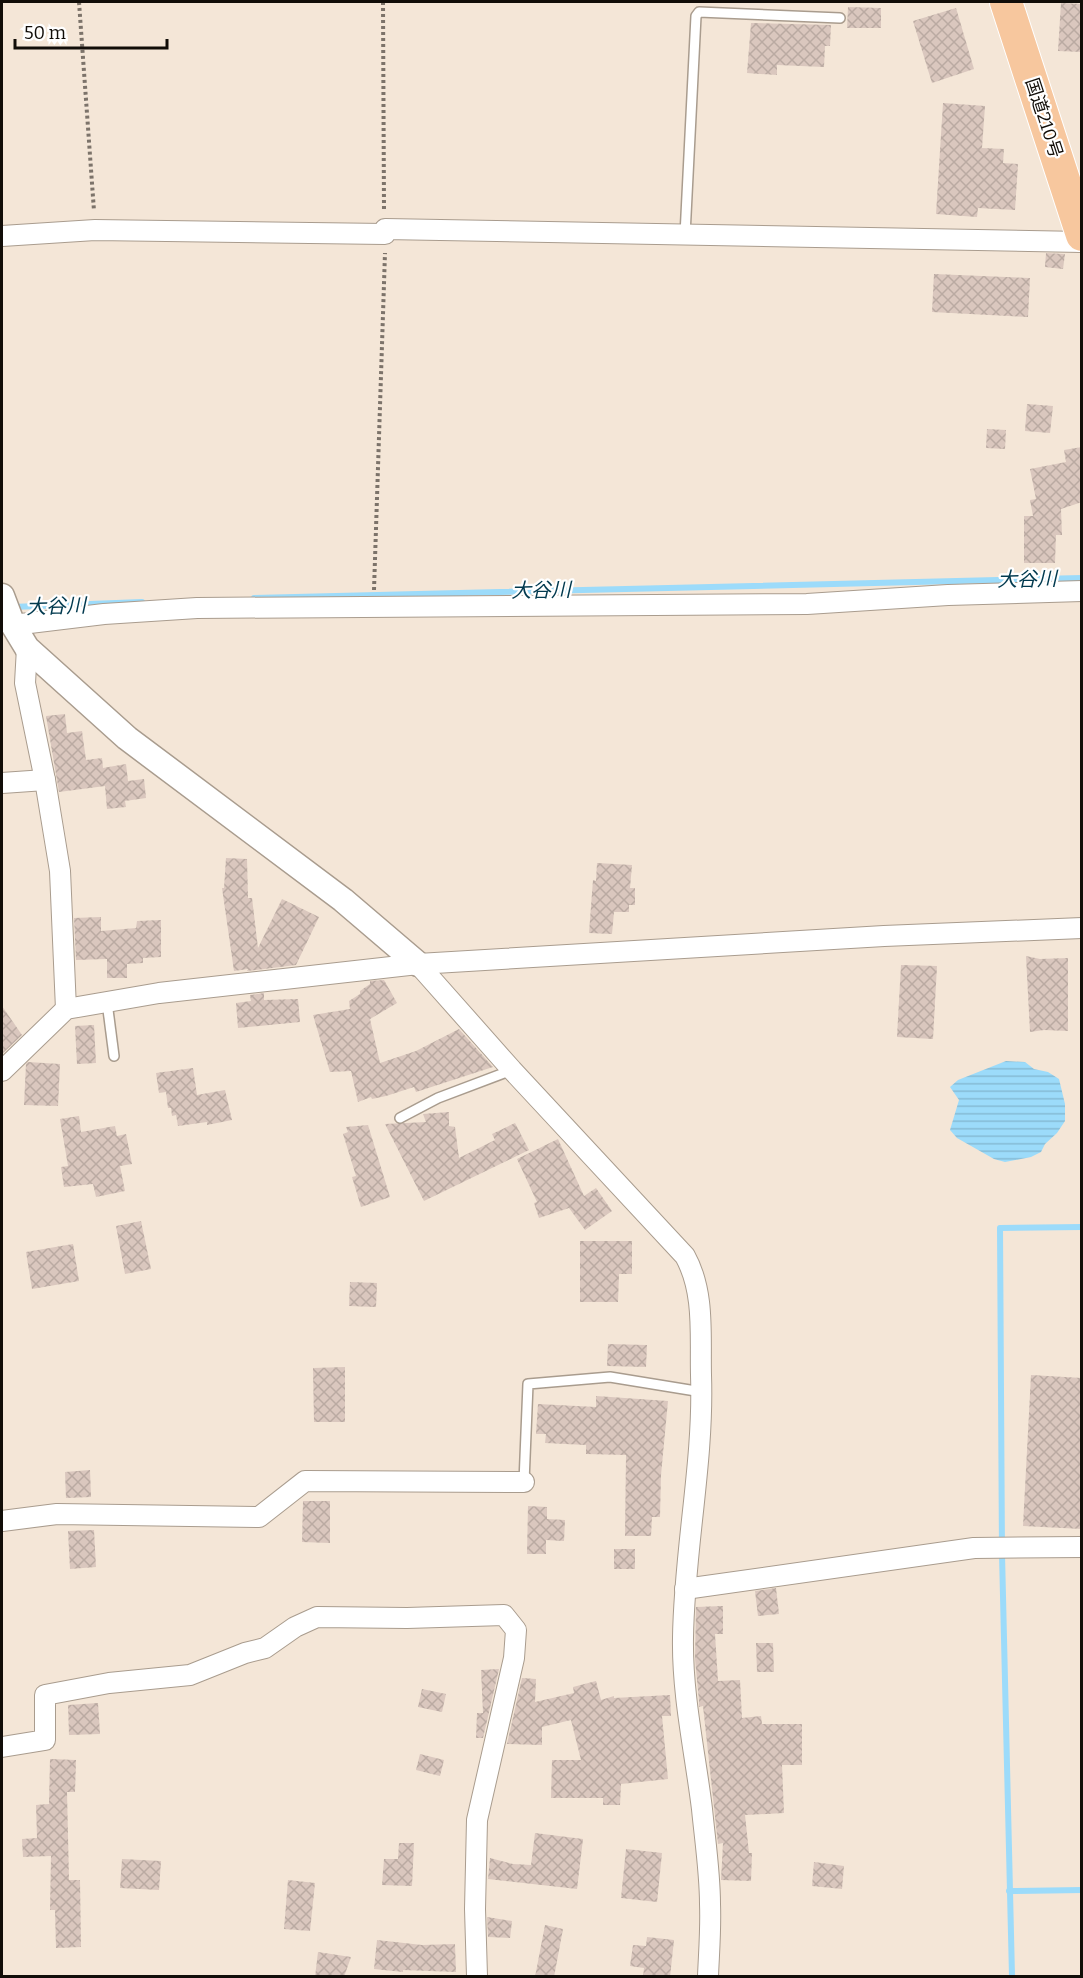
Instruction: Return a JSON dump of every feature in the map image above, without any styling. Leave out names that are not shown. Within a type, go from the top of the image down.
[{"type":"highway","name":"国道210号","points":[[1006,2],[1082,235]]},
{"type":"street","points":[[2,236],[95,230],[685,235],[1082,242]]},
{"type":"street","points":[[13,625],[104,614],[197,608],[807,604],[948,595],[1082,591]]},
{"type":"street","points":[[2,596],[13,625],[27,648],[127,738],[343,900],[418,964],[512,1070],[686,1256],[694,1271],[699,1298],[702,1392],[682,1639],[685,1688],[702,1811],[710,1903],[708,1977]]},
{"type":"street","points":[[27,648],[25,683],[45,780],[60,871],[66,1009]]},
{"type":"street","points":[[2,783],[45,780]]},
{"type":"street","points":[[2,1071],[66,1009],[208,986],[418,964],[884,936],[1082,928]]},
{"type":"street","points":[[2,1521],[57,1514],[259,1517],[305,1481],[524,1482]]},
{"type":"street","points":[[685,1589],[974,1548],[1082,1547]]},
{"type":"street","points":[[2,1747],[45,1740],[45,1695],[109,1683],[190,1675],[245,1653],[265,1648],[295,1627],[317,1617],[407,1618],[504,1615],[516,1629],[514,1659],[477,1820],[475,1910],[477,1977]]},
{"type":"lane","points":[[685,235],[696,16],[699,12],[840,18]]},
{"type":"lane","points":[[107,1001],[114,1056]]},
{"type":"lane","points":[[400,1119],[438,1098],[512,1070]]},
{"type":"lane","points":[[524,1482],[528,1384],[610,1377],[702,1392]]},
{"type":"path","points":[[79,2],[95,230]]},
{"type":"path","points":[[372,606],[375,581],[385,232],[383,2]]},
{"type":"water","points":[[1006,1061],[1025,1062],[1034,1069],[1048,1072],[1059,1079],[1065,1104],[1065,1121],[1041,1152],[1031,1157],[1005,1162],[994,1159],[957,1138],[950,1130],[959,1100],[950,1087],[958,1080]]},
{"type":"building","points":[[1061,3],[1082,4],[1082,52],[1058,51]]},
{"type":"building","points":[[848,7],[881,8],[881,28],[847,28]]},
{"type":"building","points":[[956,8],[974,69],[932,83],[913,21]]},
{"type":"building","points":[[751,23],[831,25],[830,46],[825,46],[824,67],[777,65],[777,75],[747,73]]},
{"type":"building","points":[[943,103],[985,106],[982,148],[1004,149],[1003,163],[1018,164],[1015,210],[978,208],[977,217],[936,214]]},
{"type":"building","points":[[1046,253],[1065,254],[1063,269],[1045,267]]},
{"type":"building","points":[[934,274],[1030,278],[1028,317],[932,312]]},
{"type":"building","points":[[1027,404],[1053,406],[1050,433],[1025,431]]},
{"type":"building","points":[[987,429],[1006,430],[1005,449],[986,448]]},
{"type":"building","points":[[1082,447],[1082,502],[1061,509],[1062,535],[1056,535],[1055,563],[1024,563],[1024,516],[1033,516],[1030,500],[1036,499],[1030,469],[1066,462],[1064,450]]},
{"type":"building","points":[[65,714],[67,733],[82,731],[86,760],[102,758],[103,768],[126,764],[128,781],[144,779],[146,798],[125,801],[126,807],[107,809],[105,786],[59,792],[46,716]]},
{"type":"building","points":[[226,858],[247,859],[248,898],[252,898],[258,948],[282,899],[319,917],[296,965],[234,971],[222,888],[224,888]]},
{"type":"building","points":[[597,863],[632,865],[630,888],[635,888],[635,905],[629,905],[629,912],[614,912],[612,934],[589,933],[593,880],[596,881]]},
{"type":"building","points":[[101,917],[101,931],[136,928],[137,921],[161,920],[161,957],[143,958],[143,963],[127,964],[127,978],[107,978],[107,959],[76,960],[74,918]]},
{"type":"building","points":[[1026,956],[1040,959],[1068,958],[1068,1031],[1030,1032]]},
{"type":"building","points":[[901,965],[937,966],[933,1039],[897,1037]]},
{"type":"building","points":[[384,980],[397,1003],[370,1019],[380,1063],[416,1051],[459,1029],[493,1067],[416,1092],[414,1087],[358,1102],[351,1071],[330,1072],[313,1015],[350,1009],[349,1001],[360,994],[360,991],[370,984],[370,981]]},
{"type":"building","points":[[264,993],[264,1000],[298,999],[300,1022],[238,1028],[236,1003],[251,1001],[250,995]]},
{"type":"building","points":[[2,1006],[22,1035],[2,1054]]},
{"type":"building","points":[[94,1025],[96,1063],[77,1064],[75,1026]]},
{"type":"building","points":[[28,1062],[60,1064],[58,1106],[24,1105],[26,1064]]},
{"type":"building","points":[[193,1068],[197,1095],[225,1090],[232,1120],[207,1125],[207,1122],[178,1126],[176,1115],[172,1116],[171,1108],[168,1108],[166,1092],[159,1093],[156,1073]]},
{"type":"building","points":[[449,1112],[449,1126],[455,1127],[459,1158],[495,1140],[492,1134],[515,1123],[529,1150],[424,1201],[385,1124],[426,1122],[423,1114]]},
{"type":"building","points":[[79,1116],[81,1132],[115,1126],[117,1136],[126,1134],[132,1164],[120,1166],[125,1191],[96,1197],[93,1184],[64,1187],[61,1167],[68,1166],[60,1119]]},
{"type":"building","points":[[368,1125],[390,1197],[361,1207],[352,1177],[356,1176],[343,1134],[348,1132],[346,1127]]},
{"type":"building","points":[[558,1139],[584,1196],[596,1188],[612,1211],[585,1230],[569,1208],[539,1218],[534,1203],[537,1202],[517,1159]]},
{"type":"building","points":[[141,1221],[151,1269],[125,1274],[116,1226]]},
{"type":"building","points":[[580,1241],[632,1241],[632,1274],[619,1274],[618,1302],[580,1302]]},
{"type":"building","points":[[73,1244],[79,1281],[32,1289],[26,1252]]},
{"type":"building","points":[[350,1282],[377,1283],[376,1307],[349,1306]]},
{"type":"building","points":[[608,1344],[647,1345],[646,1367],[607,1366]]},
{"type":"building","points":[[345,1367],[345,1422],[314,1422],[313,1368]]},
{"type":"building","points":[[1031,1375],[1082,1378],[1082,1529],[1023,1526]]},
{"type":"building","points":[[596,1396],[668,1401],[661,1475],[660,1517],[652,1517],[651,1536],[625,1536],[626,1455],[586,1454],[586,1445],[545,1443],[546,1434],[536,1434],[538,1404],[596,1407]]},
{"type":"building","points":[[90,1470],[91,1497],[66,1498],[65,1472]]},
{"type":"building","points":[[303,1501],[330,1501],[330,1543],[302,1542]]},
{"type":"building","points":[[528,1506],[547,1507],[547,1519],[565,1520],[564,1541],[546,1540],[546,1554],[527,1554]]},
{"type":"building","points":[[94,1530],[96,1567],[70,1569],[68,1531]]},
{"type":"building","points":[[614,1549],[635,1549],[635,1569],[614,1569]]},
{"type":"building","points":[[776,1588],[779,1614],[758,1616],[755,1591]]},
{"type":"building","points":[[723,1606],[723,1634],[715,1634],[718,1681],[740,1680],[742,1718],[761,1716],[762,1724],[802,1724],[802,1765],[782,1765],[784,1813],[745,1815],[749,1853],[752,1853],[751,1881],[721,1880],[723,1843],[718,1844],[703,1706],[699,1707],[695,1659],[696,1607]]},
{"type":"building","points":[[756,1643],[773,1643],[774,1672],[757,1672]]},
{"type":"building","points":[[499,1669],[483,1738],[476,1738],[477,1713],[483,1713],[481,1670]]},
{"type":"building","points":[[522,1678],[536,1679],[535,1702],[574,1693],[573,1687],[596,1681],[601,1700],[614,1696],[614,1698],[670,1695],[671,1716],[662,1716],[668,1779],[621,1784],[620,1805],[603,1805],[603,1798],[551,1798],[552,1760],[581,1760],[571,1720],[542,1727],[542,1745],[507,1744]]},
{"type":"building","points":[[422,1689],[446,1694],[442,1712],[418,1707]]},
{"type":"building","points":[[98,1703],[100,1734],[69,1735],[68,1705]]},
{"type":"building","points":[[420,1754],[444,1760],[440,1776],[416,1770]]},
{"type":"building","points":[[50,1759],[76,1760],[75,1792],[67,1792],[69,1880],[80,1880],[81,1947],[56,1948],[55,1910],[50,1910],[51,1856],[23,1857],[22,1839],[37,1838],[36,1805],[49,1804]]},
{"type":"building","points":[[535,1833],[583,1839],[577,1889],[488,1879],[490,1858],[513,1864],[531,1865]]},
{"type":"building","points":[[399,1843],[414,1843],[412,1886],[382,1885],[384,1859],[398,1859]]},
{"type":"building","points":[[626,1849],[662,1853],[657,1902],[621,1898]]},
{"type":"building","points":[[122,1859],[161,1861],[159,1890],[120,1888]]},
{"type":"building","points":[[814,1862],[844,1866],[842,1889],[812,1886]]},
{"type":"building","points":[[288,1880],[315,1883],[310,1931],[284,1929]]},
{"type":"building","points":[[487,1917],[512,1921],[510,1938],[488,1937]]},
{"type":"building","points":[[545,1925],[563,1929],[554,1977],[535,1977]]},
{"type":"building","points":[[647,1937],[674,1940],[670,1977],[643,1977],[644,1968],[630,1966],[633,1945],[646,1946]]},
{"type":"building","points":[[377,1940],[422,1945],[455,1944],[456,1972],[403,1970],[403,1972],[374,1969]]},
{"type":"building","points":[[318,1952],[351,1957],[344,1977],[315,1977]]},
{"type":"waterway","name":"大谷川","points":[[254,598],[1082,578]]},
{"type":"waterway","name":"大谷川","points":[[12,607],[142,602]]},
{"type":"waterway","points":[[1012,1976],[1002,1554],[1000,1228],[1082,1227]]},
{"type":"waterway","points":[[1009,1891],[1082,1890]]}]
